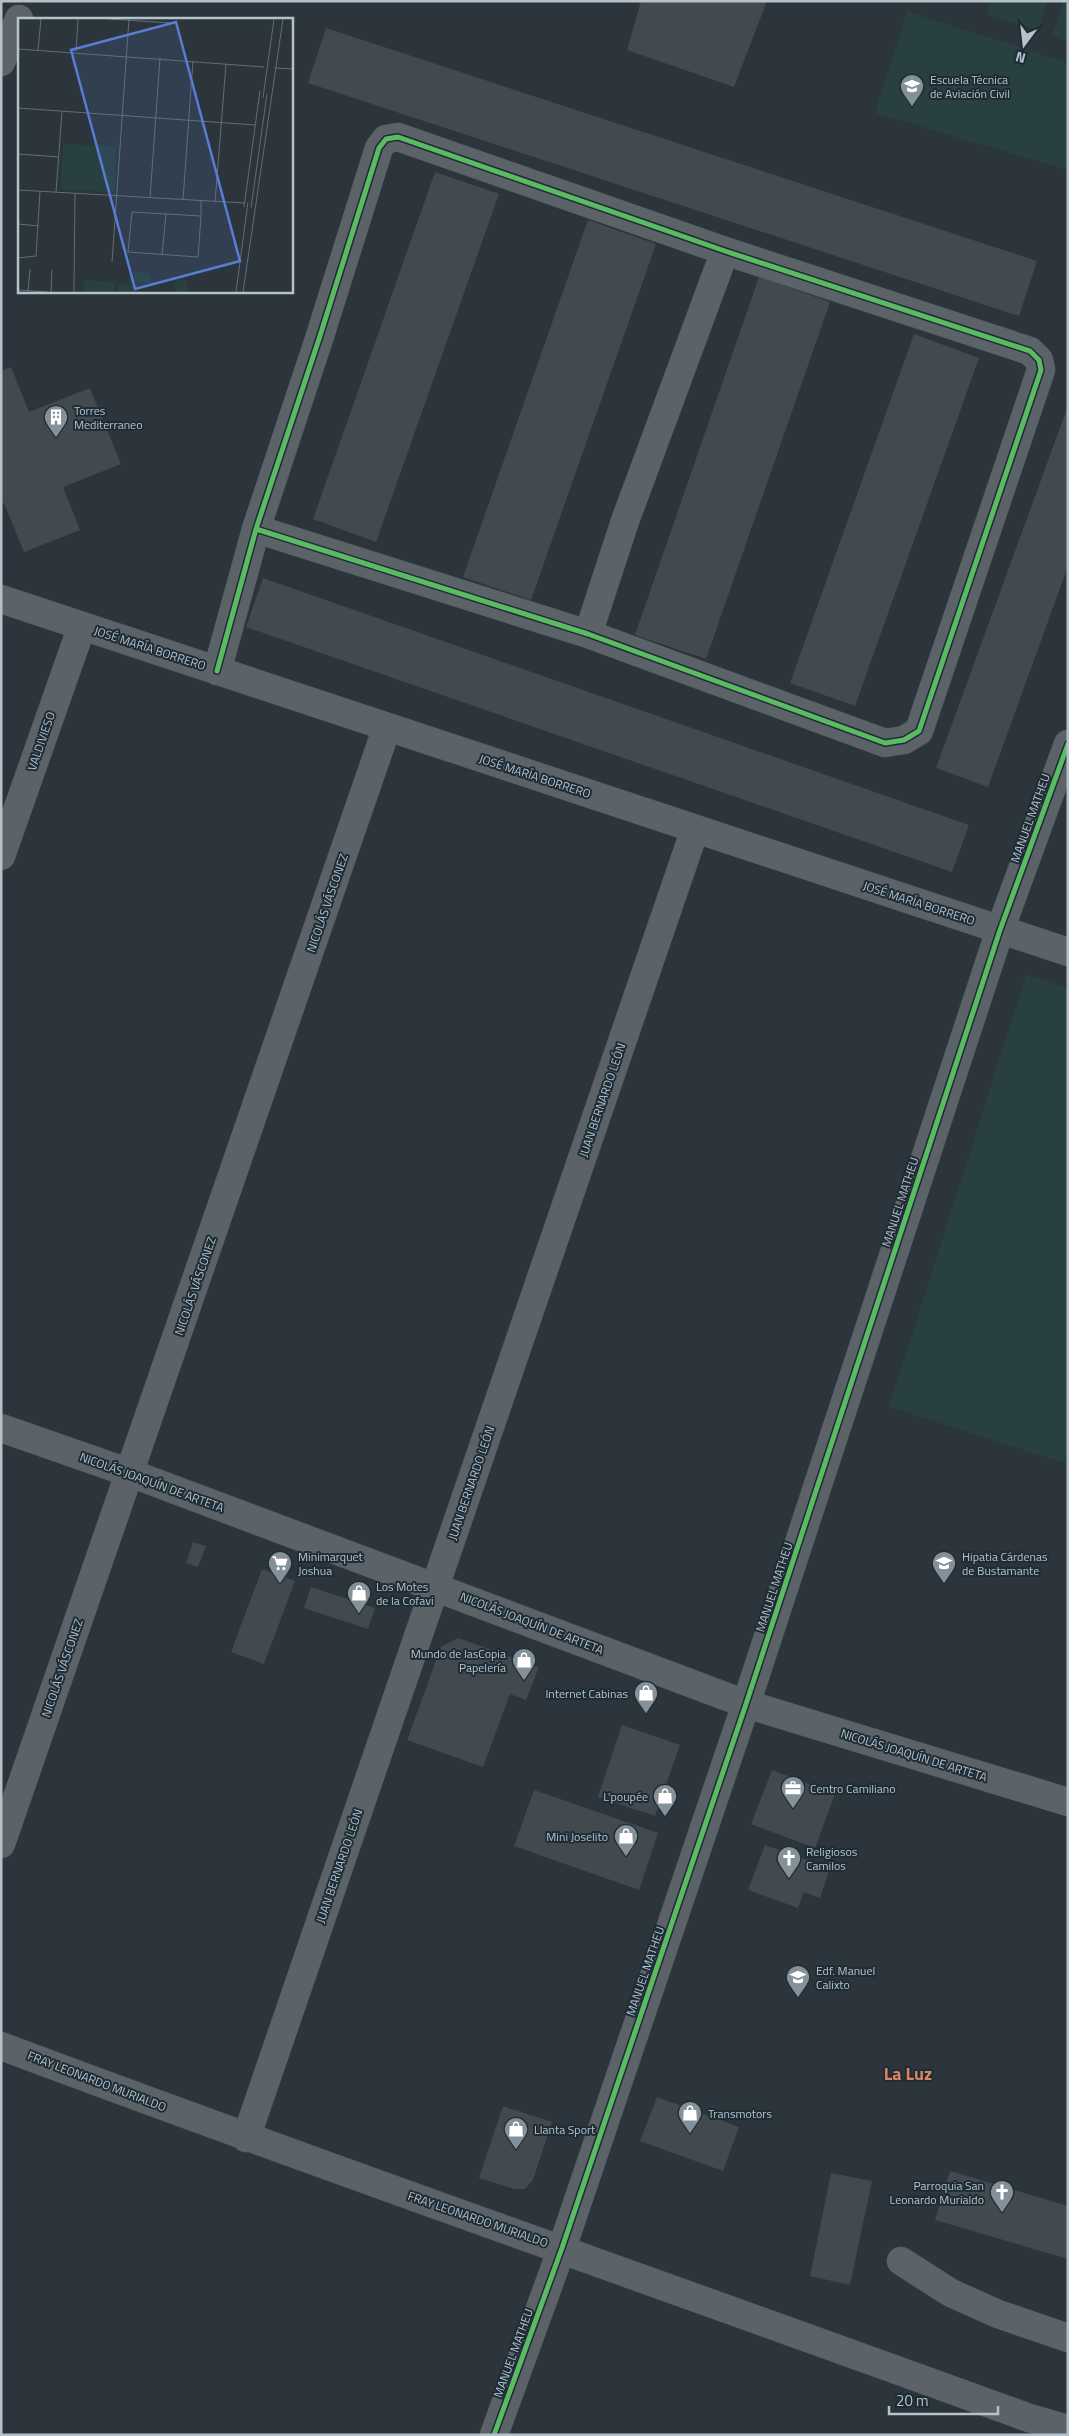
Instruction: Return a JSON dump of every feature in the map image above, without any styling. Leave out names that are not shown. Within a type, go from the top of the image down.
[{"type":"main road","points":[[19,18],[26,1]]},
{"type":"main road","points":[[1,62],[18,21]]},
{"type":"street","points":[[217,670],[256,529],[319,339],[379,148],[386,139],[398,137],[725,251],[1030,352],[1039,360],[1041,370],[919,731],[904,740],[885,742],[588,634],[256,529]]},
{"type":"street","points":[[588,634],[625,521],[725,251]]},
{"type":"street","name":"JOSÉ MARÍA BORRERO","points":[[1,599],[1068,952]]},
{"type":"street","name":"VALDIVIESO","points":[[1,856],[82,626]]},
{"type":"street","name":"NICOLÁS VÁSCONEZ","points":[[1,1844],[387,727]]},
{"type":"street","name":"MANUEL MATHEU","points":[[494,2435],[562,2248],[746,1704],[1000,930],[1068,744]]},
{"type":"street","name":"JUAN BERNARDO LEÓN","points":[[246,2138],[695,829]]},
{"type":"street","name":"NICOLÁS JOAQUÍN DE ARTETA","points":[[1,1428],[130,1473],[746,1704],[1068,1802]]},
{"type":"street","name":"FRAY LEONARDO MURIALDO","points":[[1,2046],[246,2138],[562,2248],[1026,2426],[1068,2429]]},
{"type":"street","points":[[901,2261],[959,2296],[998,2314],[1068,2338]]},
{"type":"green space","points":[[990,1],[1048,1],[1038,30],[986,14]]},
{"type":"green space","points":[[1064,1],[1068,1],[1068,42],[1052,36]]},
{"type":"green space","points":[[907,11],[1068,63],[1068,170],[875,113]]},
{"type":"green space","points":[[1026,975],[1068,988],[1068,1464],[889,1407]]},
{"type":"building","points":[[641,1],[767,1],[734,87],[627,50]]},
{"type":"building","points":[[326,28],[1037,261],[1019,316],[308,83]]},
{"type":"building","points":[[435,172],[499,194],[376,542],[313,519]]},
{"type":"building","points":[[588,220],[656,244],[531,600],[463,577]]},
{"type":"building","points":[[759,277],[830,302],[706,659],[635,635]]},
{"type":"building","points":[[914,334],[979,358],[855,706],[790,683]]},
{"type":"building","name":"Torres Mediterraneo","points":[[11,367],[29,412],[90,388],[121,464],[63,487],[80,530],[24,552],[4,503],[1,504],[1,371]]},
{"type":"building","points":[[1068,406],[1068,566],[988,787],[936,768]]},
{"type":"building","points":[[263,578],[969,825],[952,872],[246,627]]},
{"type":"building","points":[[193,1542],[206,1546],[198,1567],[186,1563]]},
{"type":"building","points":[[262,1569],[295,1581],[264,1664],[231,1652]]},
{"type":"building","points":[[311,1587],[375,1608],[368,1629],[304,1608]]},
{"type":"building","points":[[458,1638],[539,1667],[526,1700],[510,1694],[483,1767],[407,1740],[441,1647]]},
{"type":"building","points":[[622,1725],[680,1745],[655,1816],[598,1797]]},
{"type":"building","name":"Centro Camiliano","points":[[772,1770],[835,1794],[815,1848],[751,1824]]},
{"type":"building","points":[[534,1790],[658,1833],[639,1890],[514,1846]]},
{"type":"building","name":"Religiosos Camilos","points":[[765,1845],[830,1868],[820,1898],[804,1892],[798,1908],[748,1890]]},
{"type":"building","name":"Transmotors","points":[[657,2097],[739,2127],[723,2171],[640,2141]]},
{"type":"building","name":"Llanta Sport","points":[[503,2106],[552,2122],[533,2180],[525,2189],[514,2189],[479,2178]]},
{"type":"building","name":"Parroquia San Leonardo Murialdo","points":[[950,2171],[1068,2206],[1068,2259],[935,2220]]},
{"type":"building","points":[[831,2173],[872,2181],[850,2285],[810,2276]]},
{"type":"cycle path","points":[[217,671],[256,529],[319,339],[379,148],[386,139],[398,137],[725,251],[1030,351],[1039,360],[1041,370],[919,731],[904,740],[885,743],[588,634],[256,529]]},
{"type":"cycle path","points":[[494,2435],[562,2248],[746,1704],[1000,930],[1068,744]]},
{"type":"place","name":"Escuela Técnica de Aviación Civil","points":[[912,107]]},
{"type":"place","name":"Torres Mediterraneo","points":[[56,438]]},
{"type":"place","name":"Minimarquet Joshua","points":[[280,1584]]},
{"type":"place","name":"Hipatia Cárdenas de Bustamante","points":[[944,1584]]},
{"type":"place","name":"Los Motes de la Cofavi","points":[[359,1614]]},
{"type":"place","name":"Mundo de lasCopia Papelería","points":[[524,1681]]},
{"type":"place","name":"Internet Cabinas","points":[[646,1714]]},
{"type":"place","name":"Centro Camiliano","points":[[793,1809]]},
{"type":"place","name":"L'poupée","points":[[665,1817]]},
{"type":"place","name":"Mini Joselito","points":[[626,1857]]},
{"type":"place","name":"Religiosos Camilos","points":[[789,1879]]},
{"type":"place","name":"Edf. Manuel Calixto","points":[[798,1998]]},
{"type":"place","name":"Transmotors","points":[[690,2134]]},
{"type":"place","name":"Llanta Sport","points":[[516,2150]]},
{"type":"place","name":"Parroquia San Leonardo Murialdo","points":[[1002,2213]]},
{"type":"district","name":"La Luz","points":[[908,2073]]}]
